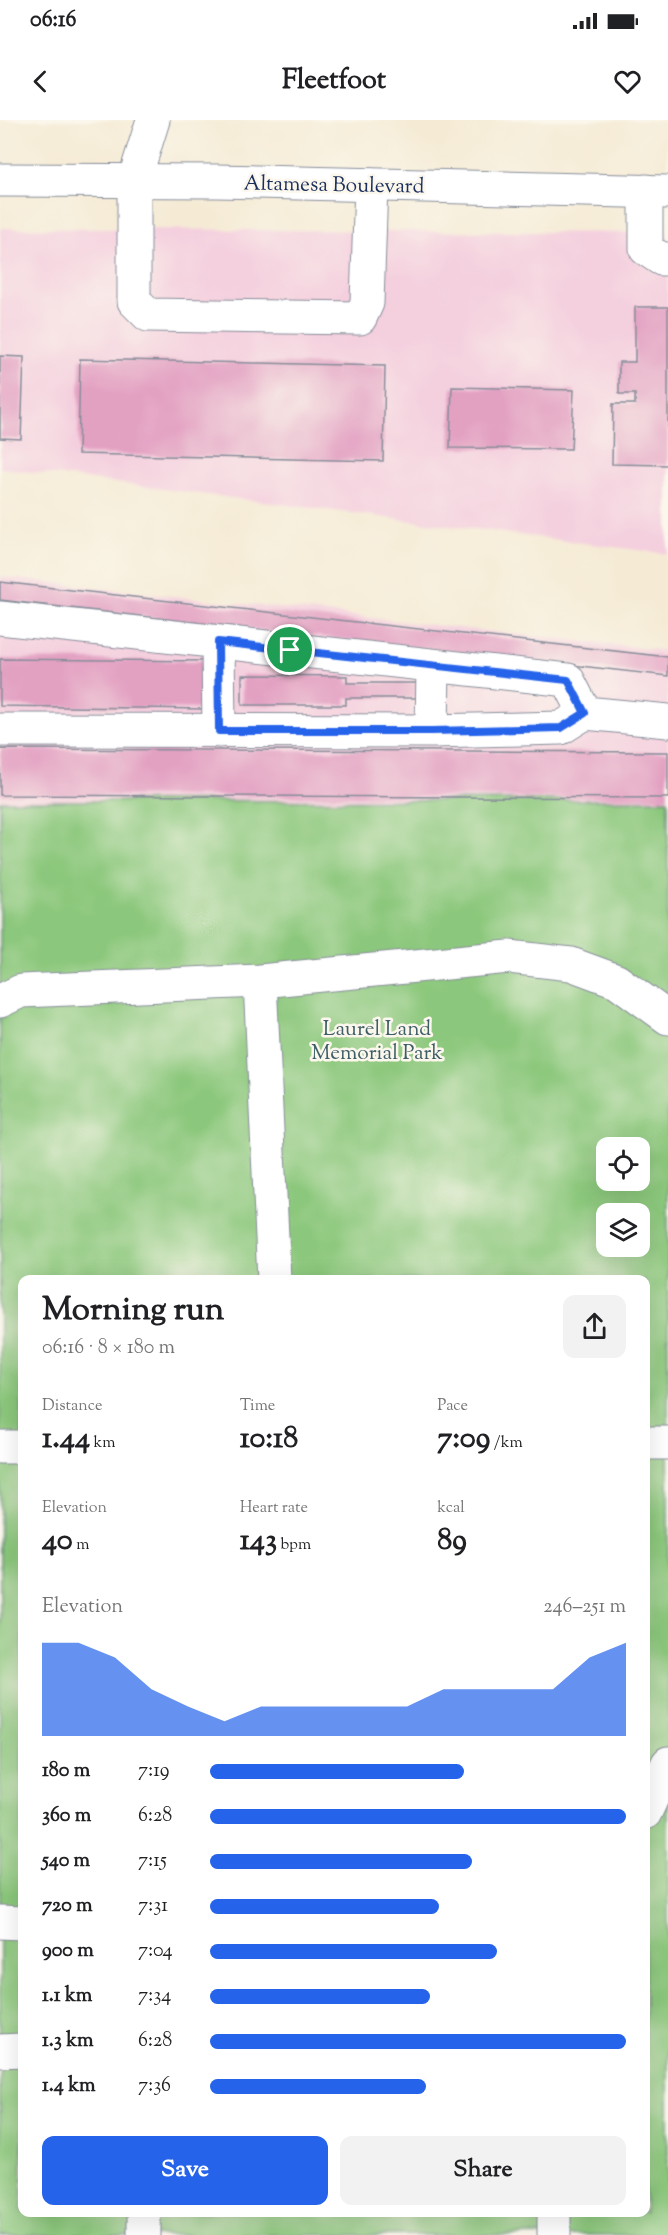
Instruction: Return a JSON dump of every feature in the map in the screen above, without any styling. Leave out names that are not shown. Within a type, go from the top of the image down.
[{"type":"main road","points":[[153,120],[134,180],[134,301],[148,315],[360,318],[367,303],[371,185]]},
{"type":"main road","name":"Altamesa Boulevard","points":[[0,180],[134,180],[657,191]]},
{"type":"main road","points":[[657,191],[646,249],[661,259],[668,259]]},
{"type":"main road","points":[[0,618],[568,680],[585,713]]},
{"type":"main road","points":[[218,642],[219,731]]},
{"type":"main road","points":[[432,731],[433,666]]},
{"type":"main road","points":[[0,730],[432,731],[561,728],[585,713],[668,721]]},
{"type":"main road","points":[[0,1001],[21,991],[260,981],[509,957],[571,964],[617,981],[668,1018]]},
{"type":"main road","points":[[260,981],[274,1275]]},
{"type":"main road","points":[[650,1443],[668,1443]]},
{"type":"main road","points":[[0,1447],[18,1447]]},
{"type":"main road","points":[[650,1802],[668,1763]]},
{"type":"main road","points":[[0,1922],[18,1923]]},
{"type":"main road","points":[[0,2050],[18,2050]]},
{"type":"main road","points":[[144,2217],[144,2235]]},
{"type":"main road","points":[[554,2217],[554,2235]]},
{"type":"shaded area","points":[[0,228],[668,233],[668,554],[0,468]]},
{"type":"shaded area","points":[[0,577],[668,651],[668,800],[0,801]]},
{"type":"green space","name":"Laurel Land Memorial Park","points":[[668,800],[668,2235],[0,2235],[0,801]]},
{"type":"building","points":[[635,307],[668,307],[668,465],[612,464],[613,404],[635,404],[635,394],[619,394],[619,362],[635,362]]},
{"type":"building","points":[[0,356],[24,357],[21,439],[0,438]]},
{"type":"building","points":[[80,359],[385,366],[383,461],[78,454]]},
{"type":"building","points":[[452,387],[574,390],[571,449],[450,448]]},
{"type":"building","points":[[0,582],[668,657],[668,676],[0,600]]},
{"type":"building","points":[[0,659],[205,661],[205,709],[0,706]]},
{"type":"building","points":[[242,675],[347,676],[347,683],[420,683],[419,698],[346,698],[346,705],[242,705]]},
{"type":"building","points":[[0,749],[668,752],[668,798],[0,795]]},
{"type":"route","points":[[218,642],[290,650],[568,680],[585,713],[561,728],[432,731],[219,731],[218,642]]}]
